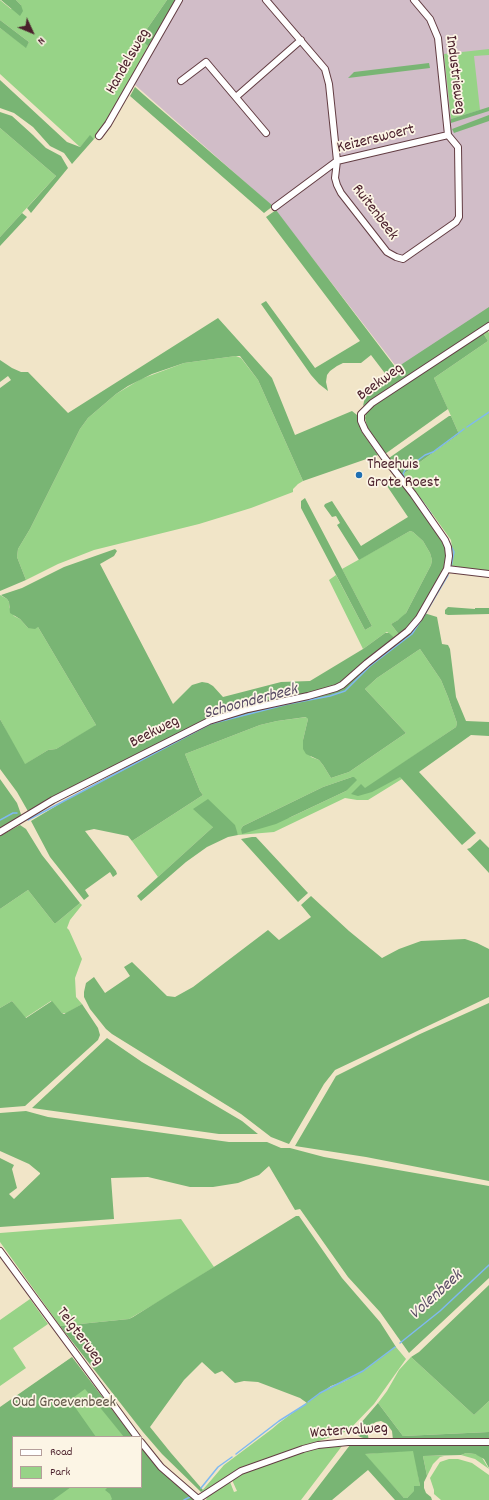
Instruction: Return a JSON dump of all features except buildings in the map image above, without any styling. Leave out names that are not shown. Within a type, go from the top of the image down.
[{"type":"street","name":"Handelsweg","points":[[99,136],[108,124],[179,0]]},
{"type":"street","points":[[266,0],[325,69],[328,76],[337,162]]},
{"type":"street","name":"Industrieweg","points":[[414,0],[430,19],[438,38],[448,135]]},
{"type":"street","points":[[236,97],[301,40]]},
{"type":"street","points":[[181,81],[206,62],[266,133]]},
{"type":"street","name":"Keizerswoert","points":[[275,207],[337,162],[448,135]]},
{"type":"street","name":"Ruitenbeek","points":[[337,162],[335,178],[341,193],[387,252],[396,258],[403,259],[456,222],[459,217],[458,147],[448,135]]},
{"type":"street","name":"Beekweg","points":[[0,832],[53,800],[209,721],[248,708],[330,691],[342,685],[367,663],[408,632],[419,618],[447,569],[449,556],[448,547],[445,540],[413,494],[364,430],[360,414],[372,403],[489,326]]},
{"type":"street","points":[[447,569],[489,574]]},
{"type":"street","name":"Telgterweg","points":[[0,1251],[136,1436]]},
{"type":"street","name":"Watervalweg","points":[[142,1443],[161,1467],[198,1499],[241,1471],[318,1445],[348,1442],[489,1442]]},
{"type":"shaded area","points":[[182,0],[489,0],[489,326],[406,379],[272,206],[134,84]]},
{"type":"green space","points":[[0,0],[11,9],[21,5],[16,0],[167,0],[140,39],[150,48],[99,134],[94,139],[90,136],[80,147],[0,74],[0,28],[26,47],[29,42],[0,20]]},
{"type":"green space","points":[[1,0],[16,0],[21,5],[23,11],[20,16]]},
{"type":"green space","points":[[167,0],[177,0],[150,48],[140,39]]},
{"type":"green space","points":[[0,20],[29,42],[26,48],[0,28]]},
{"type":"green space","points":[[489,49],[489,55],[474,56],[480,110],[451,119],[444,54]]},
{"type":"green space","points":[[429,63],[430,68],[348,78],[354,72]]},
{"type":"green space","points":[[0,80],[67,142],[80,147],[90,135],[94,139],[72,164],[64,153],[50,146],[33,127],[14,113],[0,108]]},
{"type":"green space","points":[[135,87],[273,206],[264,213],[130,96]]},
{"type":"green space","points":[[489,107],[489,111],[451,123],[451,119]]},
{"type":"green space","points":[[0,112],[12,116],[46,148],[61,156],[68,168],[31,213],[27,208],[56,176],[0,128]]},
{"type":"green space","points":[[489,115],[489,121],[454,133],[452,129]]},
{"type":"green space","points":[[0,128],[56,176],[0,237]]},
{"type":"green space","points":[[276,210],[396,368],[489,307],[489,322],[363,406],[365,397],[390,380],[371,355],[361,363],[343,363],[330,371],[327,375],[326,382],[328,391],[311,375],[261,304],[266,301],[315,368],[360,341],[266,217]]},
{"type":"green space","points":[[22,213],[27,217],[0,246],[0,237]]},
{"type":"green space","points":[[218,318],[272,378],[295,435],[352,411],[357,415],[362,432],[378,455],[303,481],[258,380],[240,356],[184,363],[152,374],[116,394],[88,418],[80,429],[30,529],[18,549],[17,557],[26,580],[0,591],[0,388],[11,380],[8,376],[0,382],[0,360],[21,372],[28,372],[68,413]]},
{"type":"green space","points":[[487,330],[489,333],[489,571],[451,566],[453,555],[451,540],[402,475],[459,434],[434,378],[488,341],[483,333]]},
{"type":"green space","points":[[483,333],[488,341],[434,378],[448,409],[385,454],[368,431],[365,418],[369,409]]},
{"type":"green space","points":[[236,356],[241,358],[258,380],[303,481],[293,489],[293,492],[251,508],[199,524],[94,550],[58,564],[26,580],[17,557],[18,549],[30,529],[80,429],[88,418],[116,394],[141,379],[184,363]]},
{"type":"green space","points":[[451,416],[459,434],[402,475],[389,458]]},
{"type":"green space","points":[[397,478],[442,538],[446,552],[445,564],[442,572],[417,617],[400,636],[391,624],[406,613],[431,565],[432,560],[430,553],[423,541],[410,531],[359,560],[337,525],[340,523],[336,516],[332,517],[324,506],[332,501],[361,546],[408,517],[387,486]]},
{"type":"green space","points":[[305,498],[372,626],[365,630],[301,508],[301,501]]},
{"type":"green space","points":[[410,531],[423,541],[430,553],[432,560],[431,565],[406,613],[402,618],[391,624],[400,636],[396,639],[387,632],[363,649],[329,580],[336,575],[365,630],[372,626],[342,569]]},
{"type":"green space","points":[[115,549],[117,551],[114,556],[100,564],[173,704],[192,685],[202,682],[213,686],[223,697],[281,682],[310,681],[363,649],[385,633],[389,633],[396,639],[352,675],[329,690],[248,707],[213,717],[164,740],[29,813],[17,792],[0,769],[0,719],[25,764],[48,750],[56,749],[96,725],[38,627],[35,629],[28,628],[20,619],[10,613],[9,602],[1,595],[22,588],[64,567]]},
{"type":"green space","points":[[0,595],[9,602],[9,607],[14,616],[20,619],[28,628],[38,627],[96,725],[56,749],[48,750],[24,765],[0,719]]},
{"type":"green space","points":[[448,607],[475,609],[489,608],[489,614],[448,615],[445,614],[445,610]]},
{"type":"green space","points":[[424,613],[437,617],[442,644],[448,645],[450,649],[456,697],[466,721],[489,722],[489,736],[471,735],[419,772],[476,833],[462,845],[400,777],[372,792],[358,796],[351,794],[361,784],[365,788],[456,727],[457,723],[441,680],[420,649],[377,678],[365,689],[406,733],[349,772],[331,778],[319,760],[306,754],[303,749],[303,740],[308,719],[306,717],[260,725],[185,754],[203,795],[132,841],[128,836],[94,829],[85,831],[117,874],[113,877],[110,872],[85,890],[89,896],[84,900],[50,857],[31,821],[71,797],[201,727],[234,715],[330,693],[343,687],[368,665],[410,633]]},
{"type":"green space","points":[[420,649],[441,680],[457,723],[456,727],[365,789],[391,781],[400,776],[402,779],[368,800],[345,798],[274,832],[238,835],[236,831],[213,827],[158,877],[132,841],[203,795],[185,754],[260,725],[307,717],[308,719],[303,740],[311,757],[319,760],[331,778],[349,772],[406,733],[365,689],[377,678]],"holes":[[[352,777],[346,791],[291,817],[241,829],[243,826],[323,787]]]},
{"type":"green space","points":[[352,777],[357,780],[346,791],[276,824],[242,834],[241,829],[243,826],[323,787]]},
{"type":"green space","points":[[0,779],[17,803],[22,817],[0,828]]},
{"type":"green space","points":[[208,799],[235,825],[238,835],[228,837],[207,847],[186,862],[141,901],[137,896],[213,827],[193,809]]},
{"type":"green space","points":[[20,825],[26,829],[42,855],[80,903],[56,923],[54,923],[28,890],[0,909],[0,836]]},
{"type":"green space","points":[[256,837],[308,893],[298,902],[241,839]]},
{"type":"green space","points":[[480,839],[489,848],[489,873],[467,849]]},
{"type":"green space","points":[[28,890],[54,923],[56,923],[80,903],[82,905],[70,920],[67,928],[82,959],[75,978],[76,997],[82,1004],[67,1013],[62,1013],[51,1001],[25,1018],[12,1001],[0,1008],[0,909]]},
{"type":"green space","points":[[311,896],[349,931],[382,958],[399,949],[421,941],[465,939],[489,949],[489,997],[335,1070],[324,1084],[289,1144],[271,1137],[241,1114],[112,1034],[106,1029],[90,1009],[84,997],[84,992],[86,983],[94,977],[105,993],[130,976],[124,967],[132,962],[167,996],[175,997],[193,987],[268,930],[279,940],[311,917],[301,905]]},
{"type":"green space","points":[[12,1001],[26,1018],[52,1001],[64,1014],[82,1004],[98,1028],[100,1035],[98,1040],[25,1106],[0,1108],[0,1008]]},
{"type":"green space","points":[[489,1003],[489,1181],[366,1157],[295,1146],[336,1076],[420,1034]]},
{"type":"green space","points":[[107,1038],[142,1062],[242,1121],[258,1134],[219,1134],[32,1108]]},
{"type":"green space","points":[[26,1111],[48,1117],[229,1142],[267,1142],[281,1148],[290,1148],[324,1157],[489,1186],[489,1278],[409,1353],[380,1312],[348,1277],[300,1209],[295,1210],[269,1166],[259,1175],[238,1183],[213,1187],[190,1187],[148,1177],[111,1178],[114,1219],[0,1227],[0,1158],[14,1165],[12,1169],[17,1188],[9,1194],[14,1199],[40,1174],[29,1164],[0,1151],[0,1113]]},
{"type":"green space","points":[[296,1216],[299,1216],[342,1278],[380,1322],[396,1347],[362,1372],[350,1379],[331,1386],[307,1403],[300,1398],[258,1382],[244,1381],[235,1383],[222,1371],[215,1374],[202,1362],[184,1380],[150,1427],[203,1490],[201,1492],[162,1454],[143,1432],[60,1326],[129,1319]]},
{"type":"green space","points":[[181,1219],[214,1267],[129,1319],[60,1326],[0,1242],[0,1233]]},
{"type":"green space","points":[[489,1285],[489,1401],[474,1415],[411,1357],[419,1352]]},
{"type":"green space","points":[[30,1299],[48,1324],[13,1348],[26,1368],[0,1386],[0,1320]]},
{"type":"green space","points":[[396,1347],[406,1359],[374,1404],[348,1431],[238,1469],[202,1493],[201,1492],[224,1465],[279,1423],[324,1390],[350,1379]]},
{"type":"green space","name":"Oud Groevenbeek","points":[[72,1357],[132,1436],[123,1436],[85,1389],[70,1400],[95,1436],[12,1436],[12,1488],[70,1488],[53,1500],[0,1500],[0,1407]]},
{"type":"green space","points":[[411,1357],[474,1415],[489,1401],[489,1432],[403,1436],[378,1403],[399,1370]]},
{"type":"green space","name":"Oud Groevenbeek","points":[[71,1358],[132,1436],[12,1436],[12,1488],[142,1488],[142,1448],[194,1500],[0,1500],[0,1408]]},
{"type":"green space","points":[[378,1403],[403,1436],[489,1432],[489,1439],[393,1440],[392,1431],[385,1423],[381,1421],[369,1426],[367,1432],[369,1440],[360,1437],[354,1431]]},
{"type":"green space","points":[[489,1444],[489,1468],[484,1459],[475,1454],[466,1453],[461,1455],[423,1456],[427,1476],[424,1482],[424,1488],[432,1500],[395,1500],[368,1470],[332,1500],[308,1500],[350,1445]],"holes":[[[413,1451],[420,1486],[414,1486],[414,1491],[407,1498],[404,1498],[365,1454]]]},
{"type":"green space","points":[[342,1446],[301,1500],[206,1500],[207,1497],[228,1481],[230,1482],[234,1492],[237,1491],[232,1480],[242,1473],[317,1447]]},
{"type":"green space","points":[[142,1447],[195,1500],[111,1500],[110,1494],[105,1490],[107,1488],[142,1488]]},
{"type":"green space","points":[[414,1450],[420,1486],[407,1498],[404,1498],[364,1454]]},
{"type":"green space","points":[[466,1453],[481,1456],[489,1469],[475,1459],[461,1455]]},
{"type":"green space","points":[[423,1456],[444,1456],[440,1457],[433,1464],[427,1476]]},
{"type":"green space","points":[[449,1459],[458,1459],[472,1463],[489,1475],[489,1500],[441,1500],[434,1494],[430,1478],[440,1462]]},
{"type":"waterway","name":"Schoonderbeek","points":[[467,427],[489,412]]},
{"type":"waterway","name":"Schoonderbeek","points":[[414,491],[404,477],[403,474],[405,470],[464,429]]},
{"type":"waterway","name":"Schoonderbeek","points":[[418,496],[431,514]]},
{"type":"waterway","name":"Schoonderbeek","points":[[447,538],[454,552],[451,567]]},
{"type":"waterway","name":"Schoonderbeek","points":[[28,820],[210,724],[288,704],[330,696],[345,691],[370,666],[412,634],[448,575]]},
{"type":"waterway","name":"Schoonderbeek","points":[[0,820],[13,813],[17,813]]},
{"type":"waterway","name":"Volenbeek","points":[[400,1343],[440,1311],[489,1265]]},
{"type":"waterway","name":"Volenbeek","points":[[308,1402],[320,1393],[363,1371],[395,1347]]},
{"type":"waterway","name":"Volenbeek","points":[[236,1454],[279,1421],[306,1404]]},
{"type":"waterway","name":"Volenbeek","points":[[201,1488],[218,1467],[232,1457]]},
{"type":"waterway","points":[[184,1500],[190,1497]]},
{"type":"place","name":"Theehuis Grote Roest","points":[[359,475]]}]
